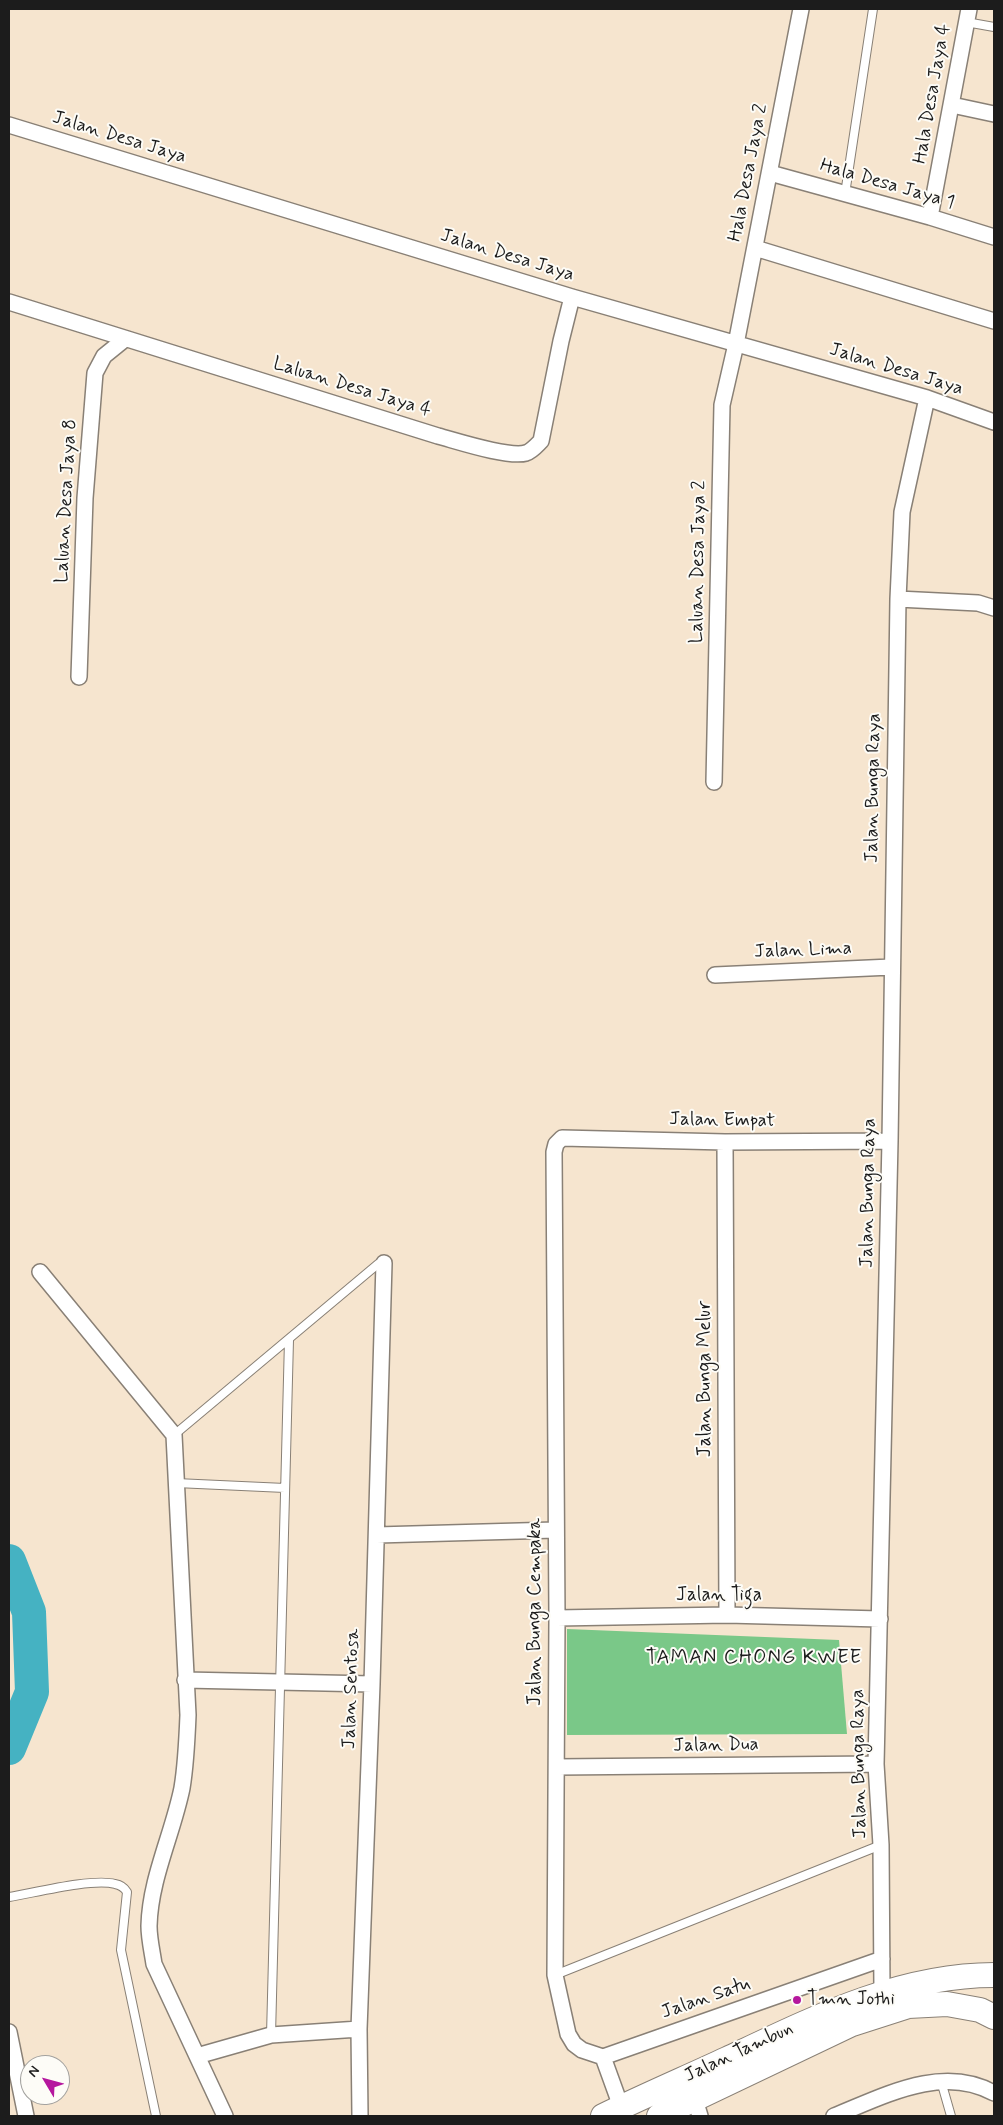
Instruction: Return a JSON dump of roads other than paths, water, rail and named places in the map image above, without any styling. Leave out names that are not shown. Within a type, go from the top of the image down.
[{"type":"main road","name":"Jalan Tambun","points":[[616,2113],[819,2016],[882,1992],[968,1975],[994,1975]]},
{"type":"main road","name":"Jalan Tambun","points":[[659,2116],[698,2108],[852,2024],[908,2006],[947,2004],[980,2010],[994,2017]]},
{"type":"street","name":"Hala Desa Jaya 2","points":[[736,344],[801,9]]},
{"type":"street","name":"Hala Desa Jaya 4","points":[[930,217],[968,15]]},
{"type":"street","points":[[952,105],[994,114]]},
{"type":"street","name":"Jalan Desa Jaya","points":[[9,125],[572,297],[927,398],[994,422]]},
{"type":"street","name":"Hala Desa Jaya 1","points":[[770,173],[930,217],[994,238]]},
{"type":"street","points":[[755,248],[994,321]]},
{"type":"street","name":"Laluan Desa Jaya 4","points":[[9,302],[438,436],[499,452],[525,454],[541,441],[572,297]]},
{"type":"street","name":"Laluan Desa Jaya 8","points":[[79,677],[85,498],[95,373],[104,356],[125,339]]},
{"type":"street","name":"Laluan Desa Jaya 2","points":[[714,782],[722,405],[736,344]]},
{"type":"street","name":"Jalan Bunga Raya","points":[[882,1992],[881,1845],[876,1764],[890,1141],[891,968],[898,599],[902,512],[927,398]]},
{"type":"street","points":[[898,599],[978,603],[994,608]]},
{"type":"street","name":"Jalan Lima","points":[[716,975],[891,968]]},
{"type":"street","name":"Jalan Empat","points":[[556,1144],[562,1138],[725,1142],[890,1141]]},
{"type":"street","name":"Jalan Bunga Melur","points":[[725,1142],[727,1615]]},
{"type":"street","name":"Jalan Bunga Cempaka","points":[[556,1144],[554,1152],[558,1618],[555,1975],[568,2034],[574,2044],[582,2050],[602,2057]]},
{"type":"street","name":"Jalan Sentosa","points":[[360,2116],[359,2029],[377,1534],[384,1263]]},
{"type":"street","points":[[40,1272],[174,1435],[187,1751],[182,1788],[153,1894],[149,1925],[154,1964],[225,2116]]},
{"type":"street","points":[[377,1534],[556,1530]]},
{"type":"street","name":"Jalan Tiga","points":[[558,1618],[727,1615],[880,1618]]},
{"type":"street","points":[[185,1680],[372,1684]]},
{"type":"street","name":"Jalan Dua","points":[[557,1767],[876,1764]]},
{"type":"street","name":"Jalan Satu","points":[[602,2057],[882,1959]]},
{"type":"street","points":[[197,2056],[271,2035],[359,2029]]},
{"type":"street","points":[[9,2032],[26,2116]]},
{"type":"street","points":[[602,2057],[616,2113]]},
{"type":"street","points":[[689,2077],[698,2108]]},
{"type":"street","points":[[834,2116],[916,2085],[941,2080],[963,2081],[982,2086],[994,2092]]},
{"type":"lane","points":[[845,194],[874,9]]},
{"type":"lane","points":[[968,15],[994,27]]},
{"type":"lane","points":[[174,1435],[378,1264],[384,1263]]},
{"type":"lane","points":[[271,2035],[289,1340]]},
{"type":"lane","points":[[176,1483],[285,1488]]},
{"type":"lane","points":[[555,1975],[881,1845]]},
{"type":"lane","points":[[9,1897],[92,1883],[114,1883],[125,1889],[127,1892],[121,1950],[156,2116]]},
{"type":"lane","points":[[941,2080],[951,2116]]},
{"type":"waterway","points":[[9,1561],[29,1612],[32,1692],[9,1748]]},
{"type":"place","name":"Tmn Jothi","points":[[797,2000]]},
{"type":"district","name":"TAMAN CHONG KWEE","points":[[754,1659]]}]
